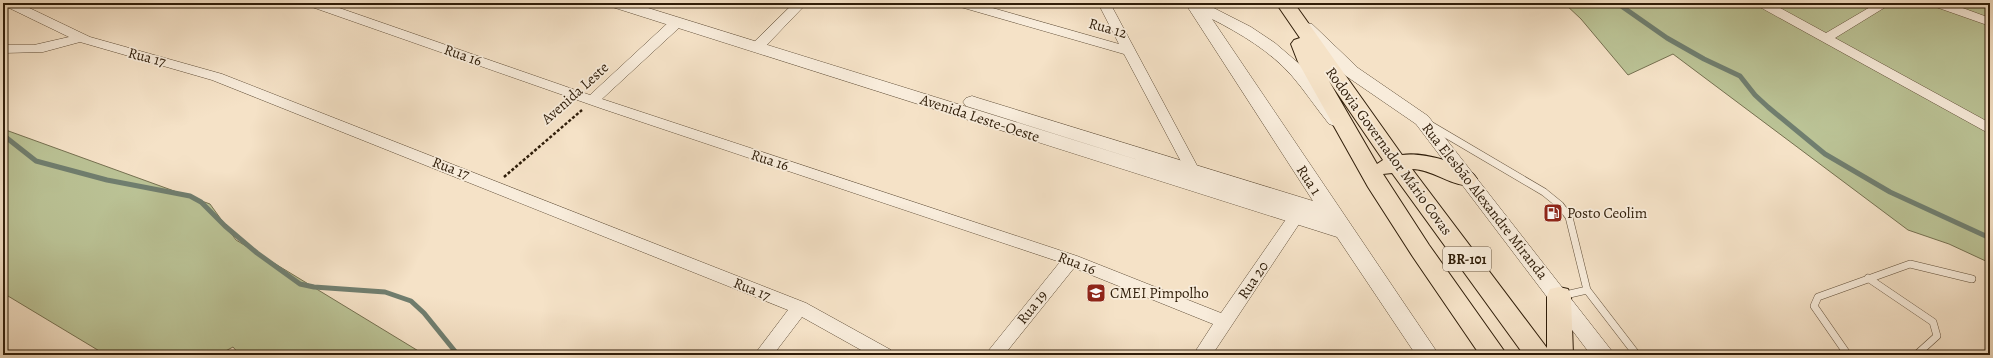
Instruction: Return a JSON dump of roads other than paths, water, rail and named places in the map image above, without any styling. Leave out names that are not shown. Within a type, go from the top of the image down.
[{"type":"main road","points":[[1287,8],[1308,62],[1376,181],[1421,251],[1494,355]]},
{"type":"main road","name":"Rodovia Governador Mário Covas","points":[[1287,8],[1396,163],[1538,355]]},
{"type":"main road","points":[[1376,181],[1382,169],[1396,163],[1419,160],[1443,167],[1466,179]]},
{"type":"main road","points":[[1559,296],[1560,355]]},
{"type":"street","name":"Rua 17","points":[[9,3],[80,38],[217,76],[800,308],[885,355]]},
{"type":"street","name":"Rua 16","points":[[313,3],[593,100],[1071,260],[1225,322]]},
{"type":"street","name":"Avenida Leste-Oeste","points":[[615,3],[676,23],[761,43]]},
{"type":"street","name":"Avenida Leste-Oeste","points":[[644,3],[761,43],[1299,211],[1345,232]]},
{"type":"street","points":[[761,43],[801,3]]},
{"type":"street","name":"Rua 12","points":[[962,3],[1130,51]]},
{"type":"street","points":[[1104,3],[1130,51],[1191,178]]},
{"type":"street","points":[[1193,3],[1241,28],[1272,48],[1292,66],[1355,145]]},
{"type":"street","name":"Rua 1","points":[[1193,3],[1345,232],[1420,351]]},
{"type":"street","points":[[1762,3],[1990,129]]},
{"type":"street","points":[[1826,38],[1886,3]]},
{"type":"street","points":[[1937,3],[1990,22]]},
{"type":"street","name":"Rua Elesbão Alexandre Miranda","points":[[1287,8],[1352,72],[1422,120],[1466,179],[1604,355]]},
{"type":"street","name":"Avenida Leste","points":[[593,100],[676,23]]},
{"type":"street","points":[[3,49],[33,50],[50,48],[80,38]]},
{"type":"street","name":"Avenida Leste-Oeste","points":[[1299,211],[1332,214]]},
{"type":"street","name":"Rua 20","points":[[1202,355],[1299,211]]},
{"type":"street","name":"Rua 19","points":[[994,355],[1071,260]]},
{"type":"street","points":[[763,355],[800,308]]},
{"type":"lane","points":[[1422,120],[1544,192],[1560,204],[1569,217],[1586,290],[1637,355]]},
{"type":"lane","points":[[1848,355],[1814,306],[1818,297],[1910,264],[1972,279]]},
{"type":"lane","points":[[1868,278],[1933,322],[1937,336],[1916,355]]},
{"type":"lane","points":[[1559,296],[1586,290]]},
{"type":"waterway","points":[[1617,3],[1667,38],[1704,59],[1740,76],[1755,95],[1768,107],[1825,154],[1890,192],[1990,238]]},
{"type":"waterway","points":[[3,135],[36,161],[107,180],[190,196],[201,202],[225,226],[257,253],[300,284],[314,287],[385,292],[411,301],[424,313],[458,355]]},
{"type":"place","name":"Posto Ceolim","points":[[1553,213]]},
{"type":"place","name":"CMEI Pimpolho","points":[[1096,293]]}]
